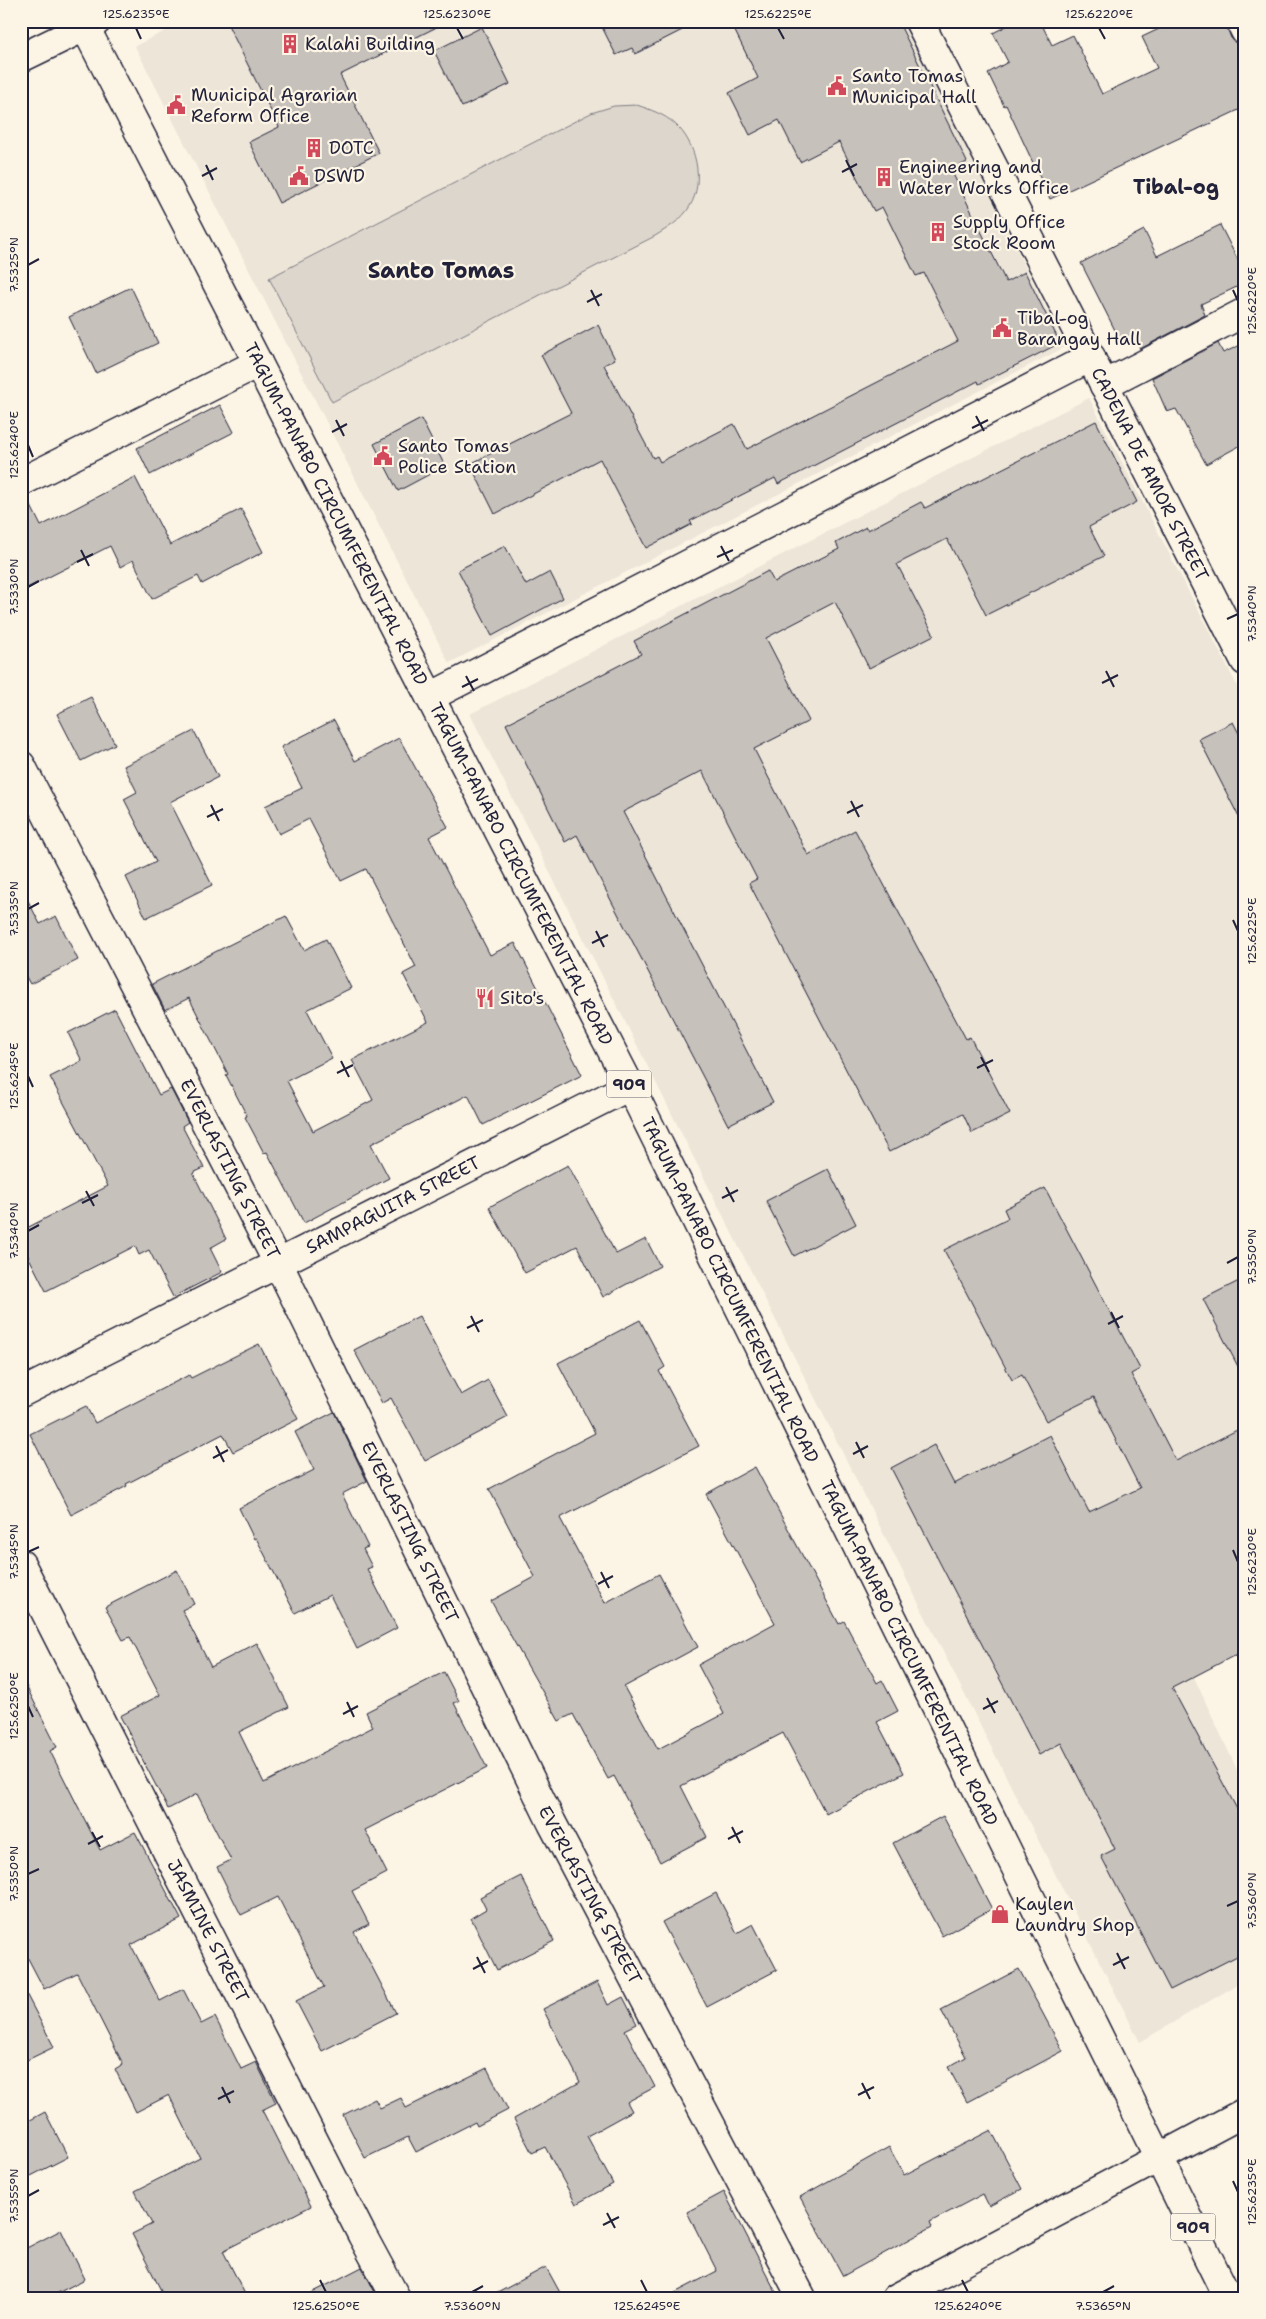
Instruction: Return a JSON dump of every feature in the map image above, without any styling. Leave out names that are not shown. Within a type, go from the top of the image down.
[{"type":"street","name":"CADENA DE AMOR STREET","points":[[919,21],[1245,661]]},
{"type":"street","points":[[1240,21],[1245,31]]},
{"type":"street","points":[[21,58],[88,23]]},
{"type":"street","name":"TAGUM-PANABO CIRCUMFERENTIAL ROAD","points":[[88,23],[258,363],[630,1086],[1228,2298]]},
{"type":"street","points":[[1104,384],[1245,312]]},
{"type":"street","points":[[430,697],[1091,357]]},
{"type":"street","points":[[21,482],[258,363]]},
{"type":"street","name":"EVERLASTING STREET","points":[[21,765],[278,1263],[552,1823],[802,2298]]},
{"type":"street","name":"SAMPAGUITA STREET","points":[[21,1392],[630,1086]]},
{"type":"street","name":"JASMINE STREET","points":[[21,1564],[362,2235],[396,2298]]},
{"type":"street","points":[[896,2298],[1245,2112]]},
{"type":"shaded area","points":[[185,21],[903,21],[1065,347],[449,663],[135,46]]},
{"type":"shaded area","points":[[637,105],[662,115],[675,124],[693,151],[697,174],[695,196],[687,211],[679,220],[655,236],[332,402],[269,278],[591,113],[614,106]]},
{"type":"shaded area","points":[[1089,398],[1245,701],[1245,1544],[1153,1589],[1245,1787],[1245,1980],[1140,2042],[470,714]]},
{"type":"building","points":[[226,21],[449,21],[340,75],[379,153],[279,203],[249,142],[279,127]]},
{"type":"building","points":[[599,21],[700,21],[635,54],[632,48],[616,55]]},
{"type":"building","points":[[730,21],[898,21],[967,162],[951,170],[1006,282],[1025,272],[1060,343],[979,384],[978,381],[778,484],[775,478],[690,521],[692,524],[646,548],[600,459],[495,514],[470,464],[571,413],[541,355],[598,325],[615,359],[604,365],[653,458],[657,456],[660,462],[734,424],[747,449],[958,341],[924,273],[916,276],[882,207],[874,211],[839,142],[800,162],[779,120],[750,135],[729,93],[758,78]]},
{"type":"building","points":[[1016,21],[1040,21],[1052,45],[1073,35],[1102,94],[1157,68],[1142,37],[1176,21],[1225,21],[1231,38],[1240,45],[1245,55],[1245,107],[1050,199],[1006,105],[1004,106],[988,73],[1008,62],[993,33]]},
{"type":"building","points":[[482,27],[510,84],[462,107],[434,51]]},
{"type":"building","points":[[1220,225],[1245,274],[1245,283],[1201,304],[1205,315],[1140,349],[1135,338],[1122,344],[1081,263],[1144,230],[1157,256]]},
{"type":"building","points":[[131,287],[158,343],[96,373],[69,317]]},
{"type":"building","points":[[1218,343],[1223,353],[1245,343],[1245,443],[1206,464],[1176,409],[1167,412],[1152,378]]},
{"type":"building","points":[[220,405],[234,432],[150,475],[137,448]]},
{"type":"building","points":[[421,419],[445,466],[398,491],[374,444]]},
{"type":"building","points":[[1096,421],[1137,502],[1089,527],[1104,556],[986,615],[947,539],[897,564],[934,635],[869,668],[835,602],[766,638],[809,721],[754,749],[808,855],[855,830],[966,1039],[970,1037],[1010,1114],[972,1133],[963,1114],[889,1152],[749,883],[757,879],[702,771],[623,812],[773,1102],[728,1125],[577,835],[565,842],[506,724],[641,654],[634,641],[768,571],[774,582],[839,549],[836,543],[866,527],[868,530],[921,502],[925,508]]},
{"type":"building","points":[[135,477],[170,545],[241,509],[263,552],[202,584],[198,576],[152,599],[133,560],[120,567],[110,546],[21,591],[21,497],[26,496],[41,526]]},
{"type":"building","points":[[505,546],[526,585],[550,572],[563,598],[492,636],[458,570]]},
{"type":"building","points":[[91,697],[115,744],[81,761],[57,714]]},
{"type":"building","points":[[334,720],[355,761],[399,738],[448,827],[429,837],[490,955],[515,943],[582,1075],[483,1125],[468,1095],[371,1144],[389,1178],[304,1223],[267,1152],[264,1153],[245,1117],[247,1116],[226,1075],[228,1074],[189,998],[165,1010],[152,984],[286,916],[304,950],[326,939],[351,988],[307,1010],[332,1058],[287,1081],[313,1131],[373,1100],[352,1060],[428,1022],[403,974],[416,967],[366,869],[341,881],[309,819],[279,834],[265,806],[302,788],[281,747]]},
{"type":"building","points":[[1233,722],[1245,745],[1245,829],[1199,739]]},
{"type":"building","points":[[194,731],[218,777],[170,802],[212,885],[146,918],[126,877],[156,862],[124,799],[137,792],[124,766]]},
{"type":"building","points":[[21,887],[40,924],[56,916],[78,960],[30,984],[21,968]]},
{"type":"building","points":[[115,1009],[159,1095],[171,1089],[188,1122],[182,1126],[204,1168],[193,1173],[226,1239],[210,1248],[222,1272],[173,1297],[149,1250],[139,1255],[135,1246],[46,1291],[21,1242],[21,1231],[108,1186],[50,1077],[82,1061],[68,1033]]},
{"type":"building","points":[[568,1165],[616,1254],[646,1239],[660,1266],[603,1297],[577,1246],[525,1273],[489,1207]]},
{"type":"building","points":[[828,1169],[856,1224],[794,1256],[766,1201]]},
{"type":"building","points":[[1045,1188],[1140,1369],[1131,1374],[1176,1461],[1245,1426],[1245,1650],[1172,1688],[1245,1824],[1245,1952],[1170,1990],[1101,1856],[1115,1849],[1061,1743],[1039,1755],[891,1468],[934,1445],[954,1484],[1050,1435],[1089,1512],[1140,1488],[1094,1397],[1046,1421],[1022,1375],[1012,1380],[944,1250],[1008,1218],[1004,1209]]},
{"type":"building","points":[[1245,1278],[1245,1380],[1203,1299]]},
{"type":"building","points":[[419,1316],[461,1395],[488,1380],[508,1417],[425,1461],[391,1398],[382,1403],[354,1350]]},
{"type":"building","points":[[640,1320],[665,1367],[659,1371],[699,1446],[560,1518],[605,1603],[659,1574],[698,1647],[624,1687],[658,1749],[724,1714],[698,1665],[775,1623],[706,1494],[755,1467],[839,1624],[844,1621],[877,1683],[882,1680],[898,1711],[877,1722],[904,1773],[826,1814],[783,1733],[681,1786],[707,1837],[660,1862],[614,1776],[608,1779],[573,1714],[559,1721],[491,1601],[535,1577],[489,1489],[595,1433],[558,1363]]},
{"type":"building","points":[[259,1344],[298,1419],[233,1452],[223,1434],[71,1515],[30,1434],[86,1406],[95,1423],[189,1375],[191,1378]]},
{"type":"building","points":[[334,1412],[367,1481],[342,1494],[368,1547],[363,1549],[372,1567],[367,1569],[397,1628],[357,1649],[330,1595],[295,1613],[239,1508],[314,1470],[295,1432]]},
{"type":"building","points":[[177,1570],[194,1604],[182,1610],[211,1667],[257,1643],[289,1707],[239,1732],[264,1783],[373,1727],[366,1712],[444,1672],[459,1701],[454,1703],[487,1768],[365,1830],[387,1873],[352,1891],[369,1924],[354,1932],[396,2013],[322,2051],[296,2001],[324,1987],[278,1897],[241,1915],[217,1867],[231,1860],[197,1794],[168,1809],[120,1716],[160,1695],[130,1637],[123,1640],[105,1607]]},
{"type":"building","points":[[21,1676],[57,1747],[50,1751],[100,1850],[135,1832],[181,1919],[131,1945],[160,2001],[183,1989],[201,2024],[215,2017],[241,2069],[256,2062],[276,2103],[262,2110],[311,2206],[223,2251],[247,2298],[165,2298],[132,2234],[152,2224],[135,2191],[200,2158],[169,2095],[136,2112],[115,2069],[123,2064],[77,1973],[44,1989],[21,1945]]},
{"type":"building","points":[[943,1816],[992,1909],[942,1936],[893,1843]]},
{"type":"building","points":[[521,1876],[554,1941],[497,1970],[471,1918],[486,1909],[480,1897]]},
{"type":"building","points":[[716,1893],[737,1933],[753,1924],[777,1970],[707,2007],[662,1922]]},
{"type":"building","points":[[1019,1969],[1063,2051],[967,2102],[948,2067],[966,2057],[941,2010]]},
{"type":"building","points":[[597,1982],[608,2005],[623,1997],[637,2024],[625,2030],[655,2087],[627,2102],[632,2111],[587,2136],[613,2184],[576,2204],[545,2147],[532,2153],[514,2119],[580,2082],[543,2009]]},
{"type":"building","points":[[21,1984],[54,2047],[21,2063]]},
{"type":"building","points":[[487,2068],[508,2110],[477,2126],[475,2122],[416,2152],[408,2137],[365,2158],[343,2115],[375,2099],[380,2108],[401,2098],[406,2108]]},
{"type":"building","points":[[45,2112],[68,2157],[21,2181],[21,2125]]},
{"type":"building","points":[[991,2130],[1022,2189],[989,2206],[983,2194],[930,2222],[932,2227],[843,2276],[800,2197],[889,2147],[904,2175]]},
{"type":"building","points":[[724,2192],[779,2298],[665,2298],[717,2271],[687,2212]]},
{"type":"building","points":[[61,2230],[85,2279],[48,2298],[21,2298],[21,2251]]},
{"type":"building","points":[[362,2267],[378,2298],[302,2298]]},
{"type":"building","points":[[546,2267],[563,2298],[488,2298]]},
{"type":"place","name":"Kalahi Building","points":[[290,44]]},
{"type":"place","name":"Santo Tomas Municipal Hall","points":[[837,86]]},
{"type":"place","name":"Municipal Agrarian Reform Office","points":[[176,105]]},
{"type":"place","name":"DOTC","points":[[314,148]]},
{"type":"place","name":"DSWD","points":[[299,176]]},
{"type":"place","name":"Engineering and Water Works Office","points":[[884,177]]},
{"type":"place","name":"Supply Office Stock Room","points":[[938,232]]},
{"type":"place","name":"Tibal-og Barangay Hall","points":[[1002,328]]},
{"type":"place","name":"Santo Tomas Police Station","points":[[383,456]]},
{"type":"place","name":"Sito's","points":[[485,998]]},
{"type":"place","name":"Kaylen Laundry Shop","points":[[1000,1914]]},
{"type":"district","name":"Tibal-og","points":[[1176,187]]},
{"type":"district","name":"Santo Tomas","points":[[441,270]]}]
